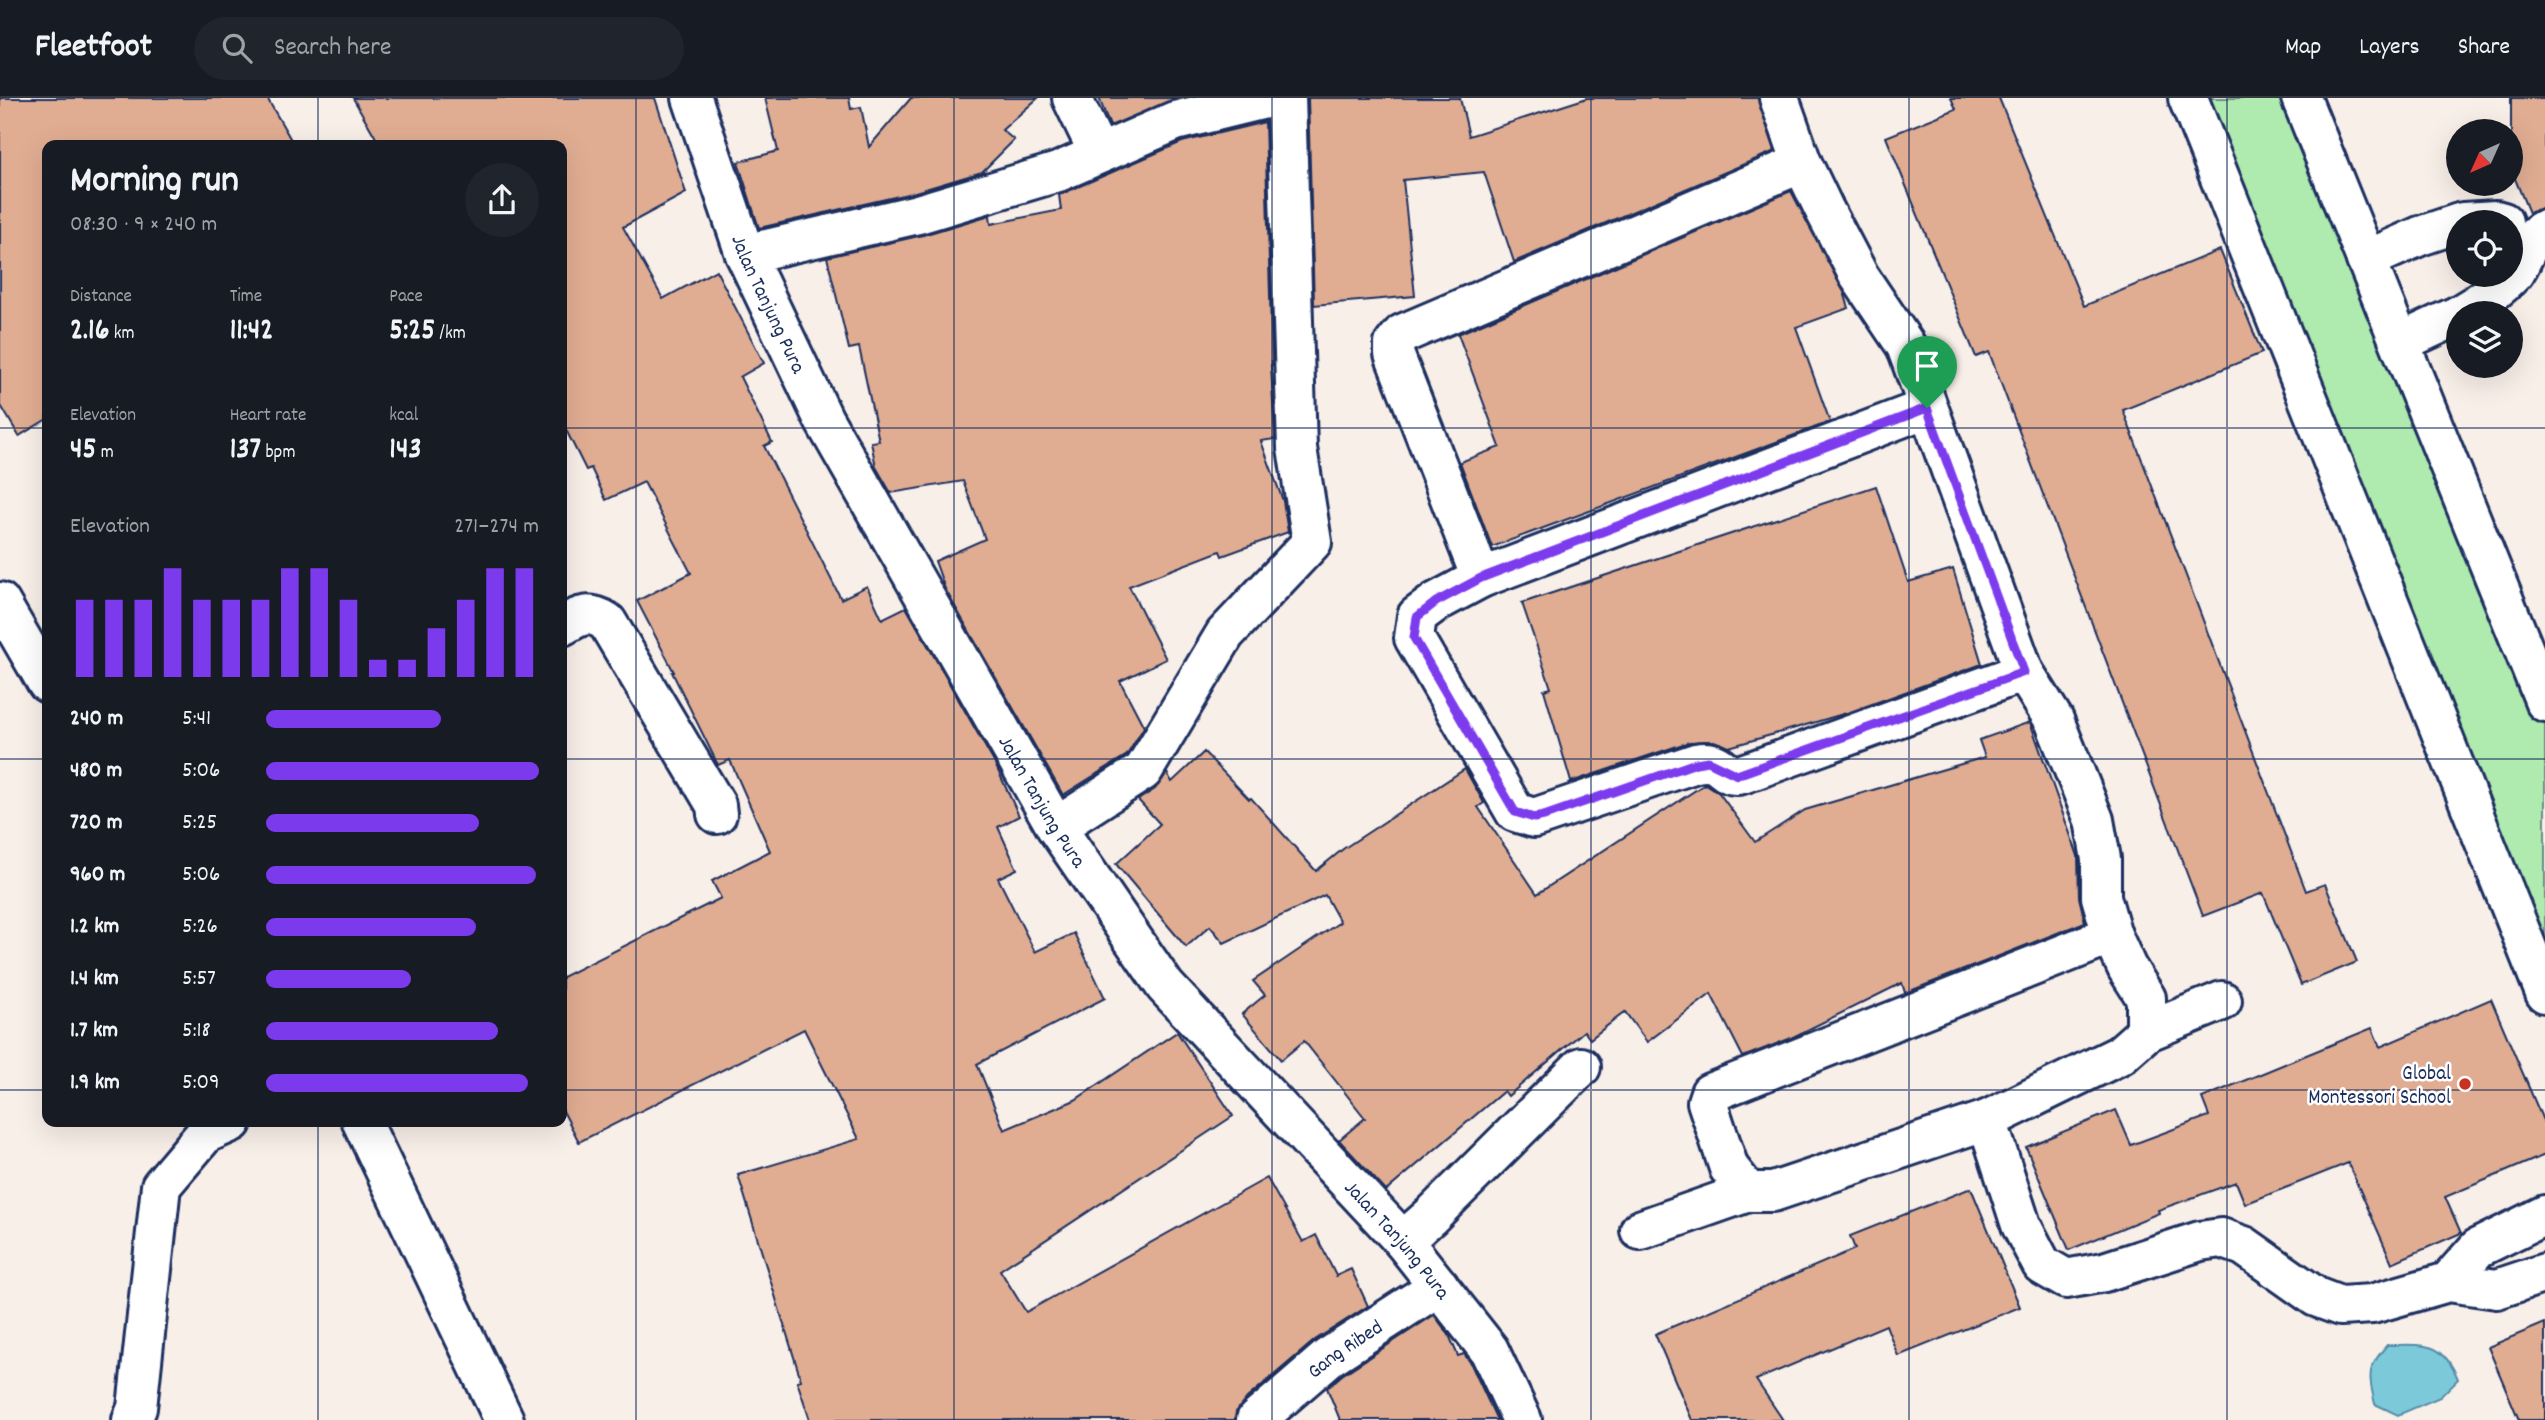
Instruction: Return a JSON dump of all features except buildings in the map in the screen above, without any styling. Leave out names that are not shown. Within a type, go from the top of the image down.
[{"type":"street","name":"Jalan Tanjung Pura","points":[[692,98],[745,254],[824,420],[1056,827],[1165,986],[1403,1241],[1439,1286],[1489,1350],[1522,1420]]},
{"type":"street","points":[[1072,98],[1099,154]]},
{"type":"street","points":[[745,254],[918,214],[1058,172],[1175,121],[1269,98]]},
{"type":"street","points":[[1056,827],[1143,771],[1225,634],[1312,542],[1297,448],[1286,98]]},
{"type":"street","points":[[1779,98],[1802,163],[1859,276],[1906,346],[2024,672],[2054,720],[2094,820],[2101,859],[2101,897],[2112,935],[2127,968],[2146,998],[2146,1032]]},
{"type":"street","points":[[2189,98],[2545,993]]},
{"type":"street","points":[[2301,98],[2545,702]]},
{"type":"street","points":[[1481,578],[1394,354],[1394,344],[1402,334],[1802,163]]},
{"type":"street","points":[[2366,260],[2446,228]]},
{"type":"street","points":[[2482,301],[2515,271],[2524,228]]},
{"type":"street","points":[[2401,342],[2446,321]]},
{"type":"street","points":[[1927,408],[1481,578],[1436,602],[1417,617],[1414,638],[1515,812],[1534,818],[1696,763],[1708,761],[1737,775],[1754,770],[2024,672]]},
{"type":"street","points":[[0,602],[42,674]]},
{"type":"street","points":[[567,623],[581,615],[594,615],[607,622],[716,805],[717,814]]},
{"type":"street","points":[[1748,1192],[1729,1168],[1707,1102],[1710,1093],[2112,935]]},
{"type":"street","points":[[1640,1230],[1748,1192],[1773,1192],[1987,1121],[2120,1055],[2146,1032],[2222,1001]]},
{"type":"street","points":[[1403,1241],[1581,1066]]},
{"type":"street","points":[[1987,1121],[2021,1225],[2042,1265],[2066,1279],[2104,1272],[2200,1241],[2221,1238],[2244,1246],[2316,1297],[2340,1306],[2372,1304],[2448,1282],[2497,1289],[2545,1273]]},
{"type":"street","points":[[139,1416],[161,1186],[205,1134],[221,1127]]},
{"type":"street","points":[[364,1127],[504,1420]]},
{"type":"street","points":[[2448,1282],[2478,1248],[2545,1215]]},
{"type":"street","name":"Gang Ribed","points":[[1256,1420],[1329,1357],[1439,1286]]},
{"type":"green space","points":[[2190,98],[2302,98],[2545,703],[2545,980]]},
{"type":"water","points":[[2387,1345],[2431,1347],[2446,1357],[2458,1379],[2440,1397],[2398,1415],[2375,1404],[2371,1372]]},
{"type":"place","name":"Global Montessori School","points":[[2465,1084]]},
{"type":"route","points":[[1927,408],[2024,672],[1737,775],[1708,761],[1696,763],[1544,816],[1534,818],[1515,812],[1414,638],[1417,617],[1436,602],[1481,578],[1927,408]]}]
